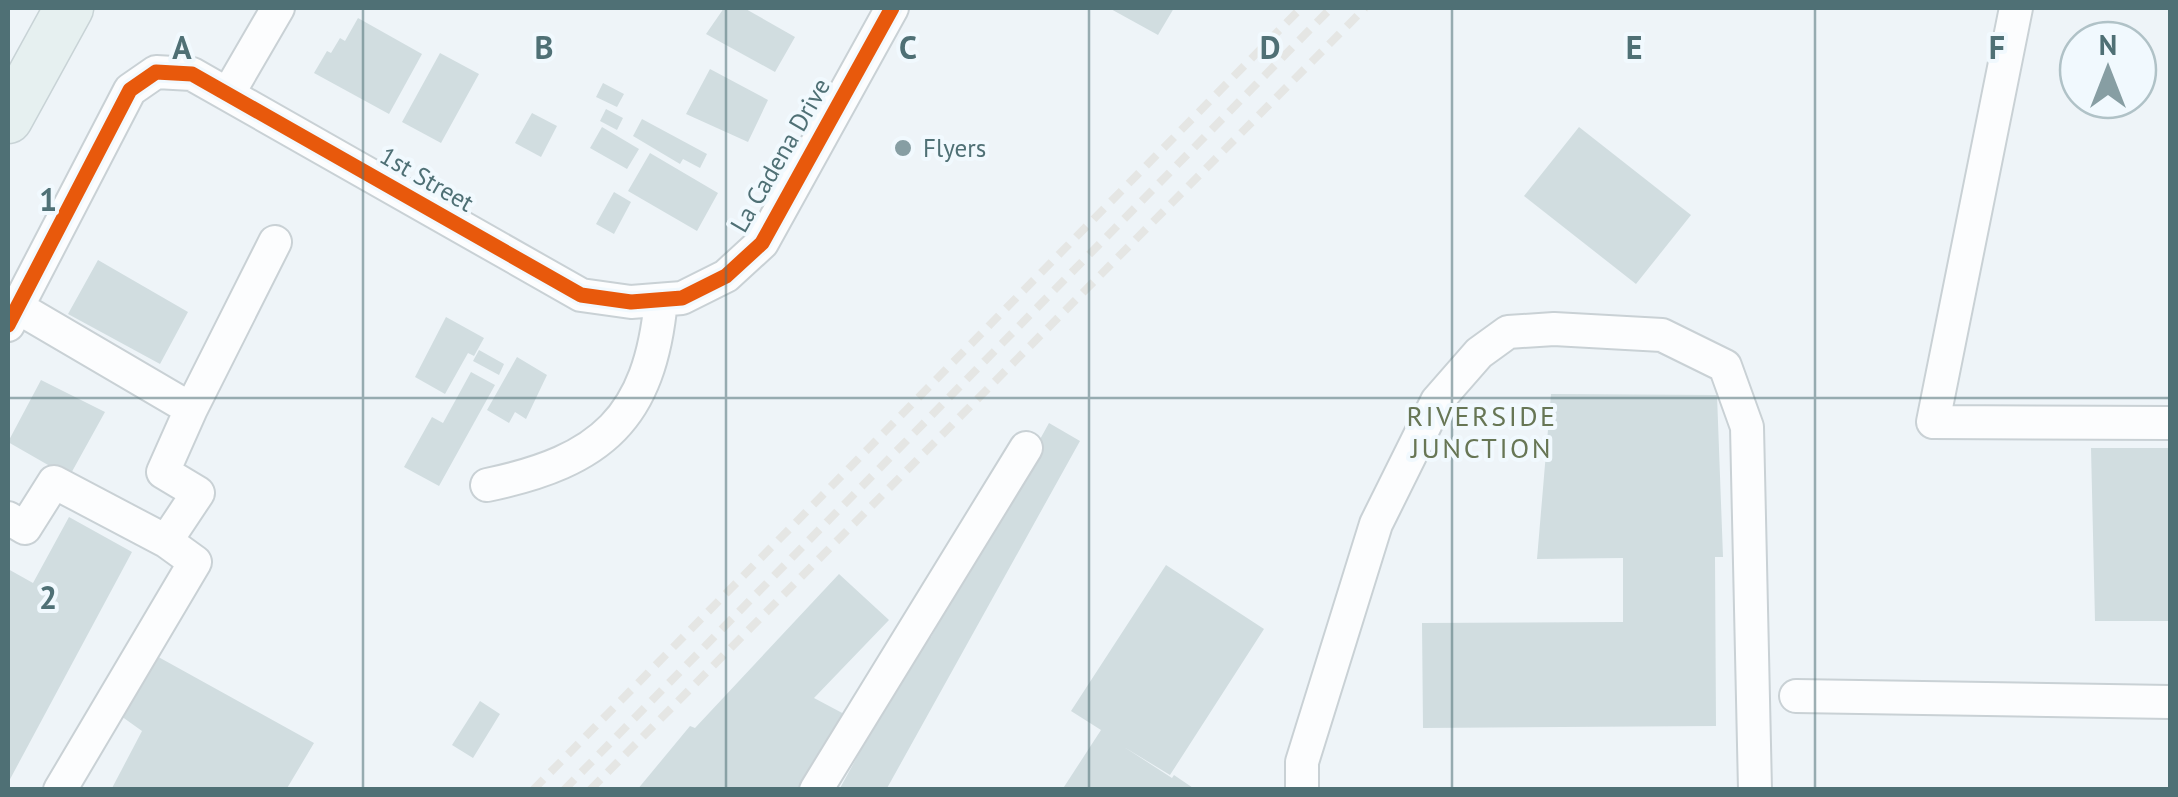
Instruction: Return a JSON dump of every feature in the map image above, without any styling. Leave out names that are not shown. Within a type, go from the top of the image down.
[{"type":"highway","points":[[8,119],[70,8]]},
{"type":"street","points":[[228,94],[278,8]]},
{"type":"street","name":"La Cadena Drive","points":[[671,299],[726,276],[762,243],[892,8]]},
{"type":"street","points":[[2016,8],[1933,422],[2170,423]]},
{"type":"street","name":"1st Street","points":[[12,316],[130,90],[156,72],[192,74],[581,295],[630,302],[671,299]]},
{"type":"street","points":[[166,541],[198,493],[162,472],[276,242]]},
{"type":"street","points":[[488,485],[531,476],[573,460],[634,407],[671,299]]},
{"type":"street","points":[[12,316],[191,409]]},
{"type":"street","points":[[1302,790],[1302,762],[1376,524],[1436,402],[1479,353],[1508,332],[1554,329],[1662,335],[1725,366],[1748,426],[1755,790]]},
{"type":"street","points":[[816,790],[1026,448]]},
{"type":"street","points":[[8,518],[25,528],[54,482],[166,541],[195,562],[60,790]]},
{"type":"street","points":[[1796,696],[2170,702]]},
{"type":"building","points":[[724,8],[744,8],[795,37],[775,72],[706,34]]},
{"type":"building","points":[[1109,8],[1174,8],[1158,35]]},
{"type":"building","points":[[358,18],[422,54],[389,114],[314,73],[327,51],[331,53],[340,38],[345,41]]},
{"type":"building","points":[[440,53],[479,74],[441,143],[402,122]]},
{"type":"building","points":[[710,69],[768,100],[748,142],[686,114]]},
{"type":"building","points":[[603,83],[624,94],[617,107],[596,97]]},
{"type":"building","points":[[606,109],[623,118],[617,130],[600,121]]},
{"type":"building","points":[[532,113],[557,126],[541,157],[515,143]]},
{"type":"building","points":[[642,119],[707,154],[700,168],[683,159],[680,164],[633,136]]},
{"type":"building","points":[[602,127],[639,149],[627,169],[590,148]]},
{"type":"building","points":[[1579,127],[1691,215],[1636,284],[1524,196]]},
{"type":"building","points":[[650,153],[718,193],[697,231],[628,191]]},
{"type":"building","points":[[614,192],[631,202],[614,234],[596,224]]},
{"type":"building","points":[[98,260],[188,312],[160,364],[68,314]]},
{"type":"building","points":[[446,317],[484,338],[474,356],[468,353],[445,394],[415,377]]},
{"type":"building","points":[[479,350],[504,364],[499,375],[473,361]]},
{"type":"building","points":[[517,357],[547,375],[526,419],[515,412],[509,423],[487,410]]},
{"type":"building","points":[[471,372],[495,385],[439,486],[404,467],[432,417],[443,423]]},
{"type":"building","points":[[41,380],[105,412],[69,477],[8,442]]},
{"type":"building","points":[[1551,394],[1717,395],[1723,557],[1715,557],[1716,726],[1423,728],[1422,623],[1623,622],[1623,558],[1537,559]]},
{"type":"building","points":[[1049,423],[1080,441],[886,790],[839,790],[925,633],[931,637]]},
{"type":"building","points":[[2091,448],[2170,448],[2170,621],[2095,621]]},
{"type":"building","points":[[69,517],[132,552],[8,783],[8,569],[33,583]]},
{"type":"building","points":[[1166,565],[1264,629],[1170,775],[1124,747],[1172,778],[1174,775],[1196,790],[1062,790],[1101,730],[1071,711]]},
{"type":"building","points":[[839,574],[889,620],[814,698],[846,715],[805,790],[637,790],[690,726],[695,728]]},
{"type":"building","points":[[153,654],[314,743],[286,790],[111,790],[142,731],[121,716]]},
{"type":"building","points":[[480,701],[500,714],[473,758],[452,745]]},
{"type":"railway","points":[[533,790],[1301,8]]},
{"type":"railway","points":[[564,790],[1331,8]]},
{"type":"railway","points":[[590,790],[1365,8]]},
{"type":"cycle path","points":[[8,325],[130,90],[156,72],[192,74],[581,295],[631,302],[682,298],[726,276],[762,243],[892,8]]},
{"type":"place","name":"Flyers","points":[[903,148]]},
{"type":"district","name":"RIVERSIDE JUNCTION","points":[[1482,432]]}]
